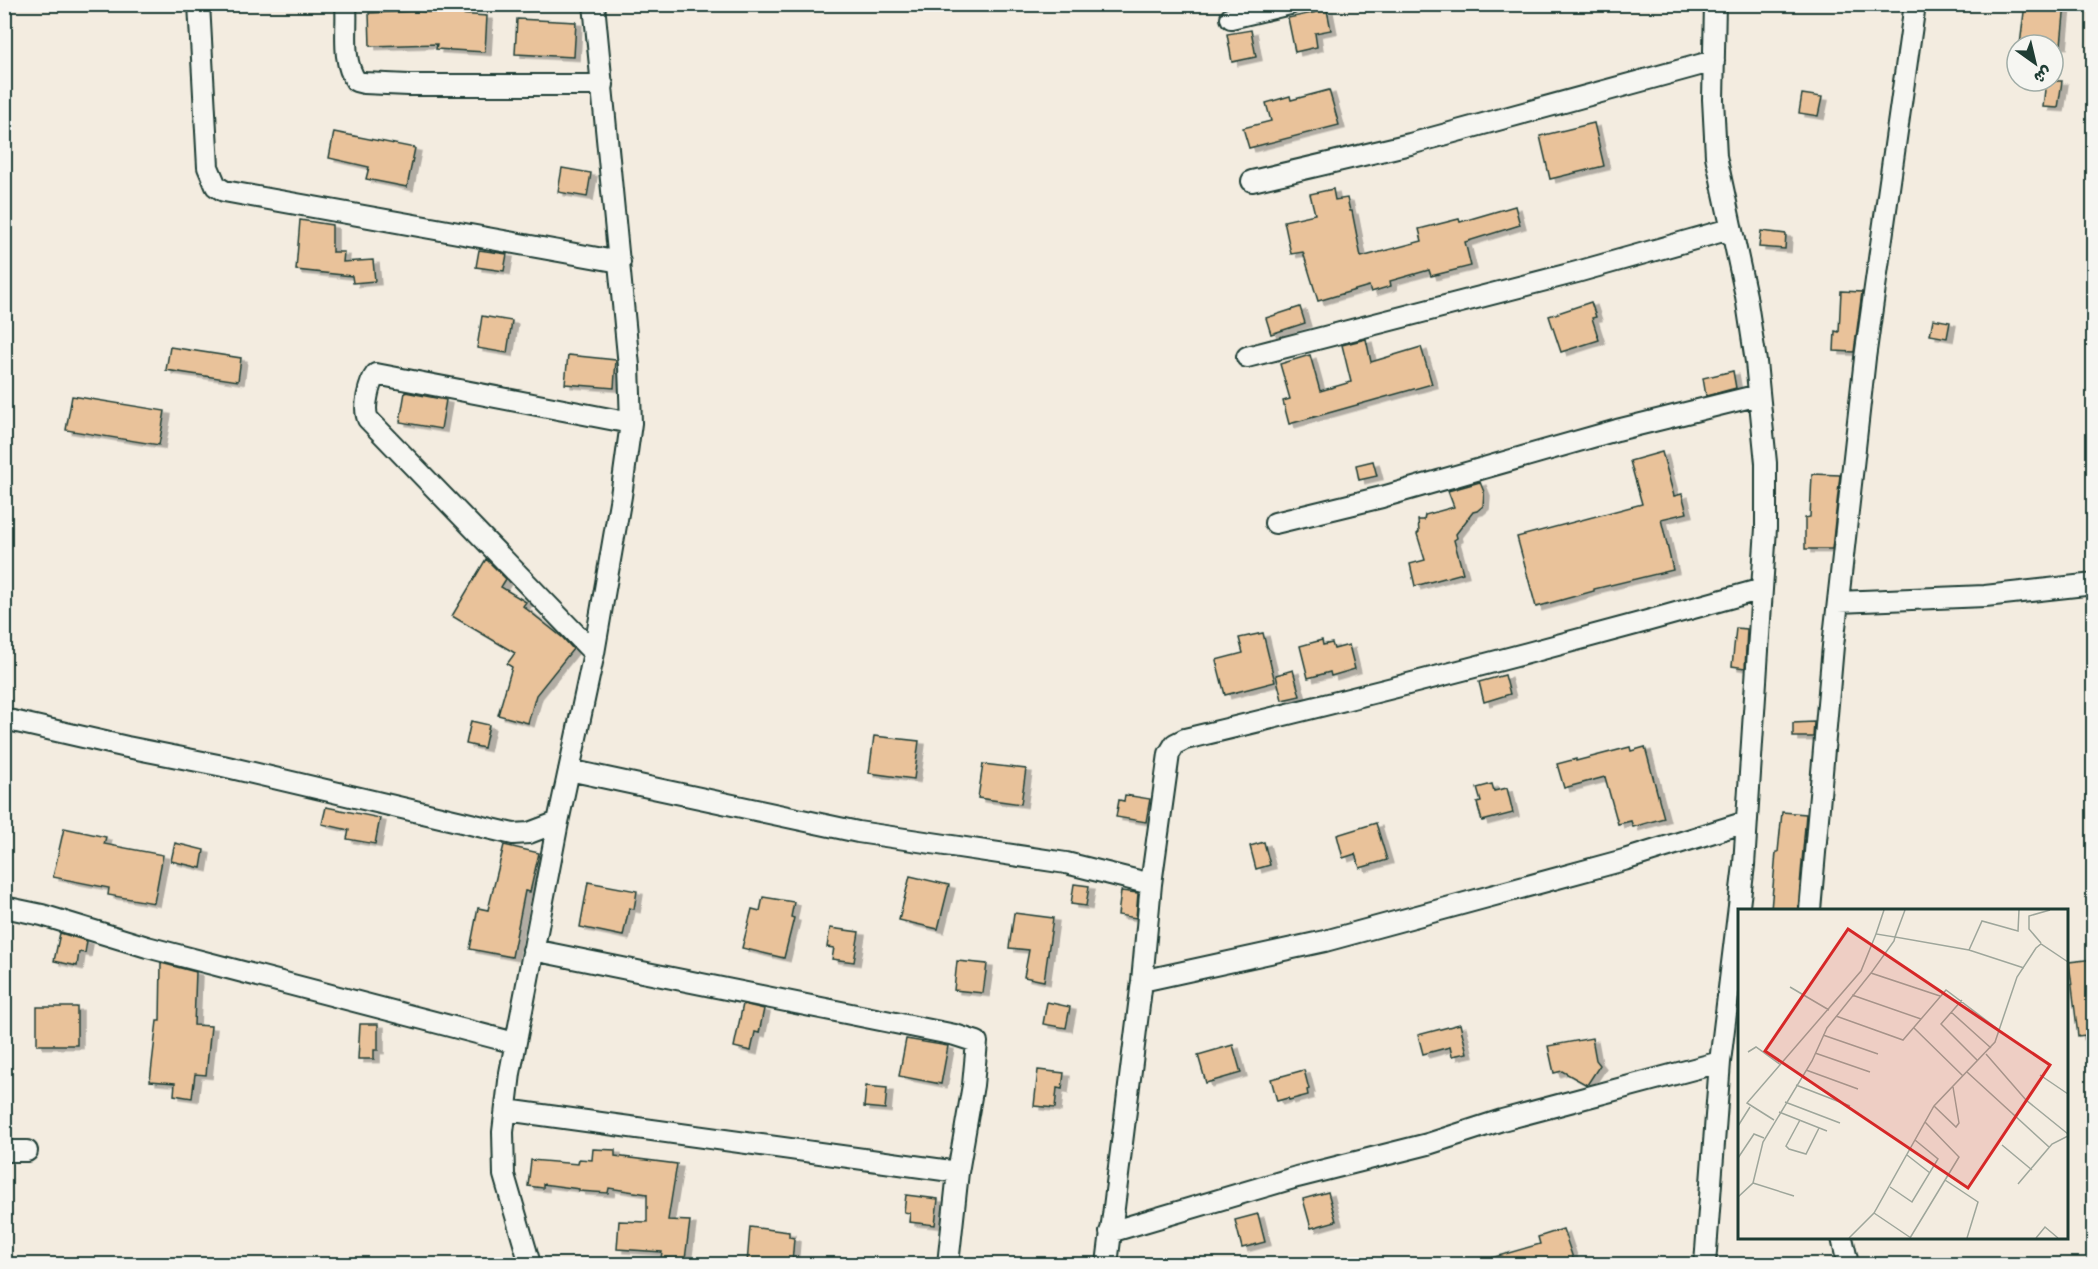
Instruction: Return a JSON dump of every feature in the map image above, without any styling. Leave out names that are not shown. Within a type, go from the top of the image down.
[{"type":"street","points":[[200,4],[208,167],[216,186],[224,191],[620,262]]},
{"type":"street","points":[[346,4],[347,60],[350,72],[356,81],[409,85],[603,85]]},
{"type":"street","points":[[530,1264],[504,1175],[503,1132],[515,1044],[558,822],[594,653],[631,423],[629,366],[620,262],[594,4]]},
{"type":"street","points":[[1231,18],[1290,4]]},
{"type":"street","points":[[1715,4],[1713,99],[1716,156],[1746,296],[1766,463],[1766,528],[1744,865],[1739,909]]},
{"type":"street","points":[[1810,909],[1838,602],[1865,358],[1915,4]]},
{"type":"street","points":[[1252,181],[1410,144],[1714,61]]},
{"type":"street","points":[[1247,357],[1577,272],[1730,229]]},
{"type":"street","points":[[594,653],[368,419],[366,413],[372,380],[376,374],[631,423]]},
{"type":"street","points":[[1275,523],[1382,497],[1617,430],[1759,395]]},
{"type":"street","points":[[1838,602],[1985,596],[2094,584]]},
{"type":"street","points":[[1107,1264],[1142,981],[1151,884],[1169,754],[1174,744],[1185,739],[1398,688],[1575,642],[1762,589]]},
{"type":"street","points":[[4,719],[223,766],[513,834],[530,833],[558,822]]},
{"type":"street","points":[[569,770],[858,832],[1066,863],[1151,884]]},
{"type":"street","points":[[1142,981],[1325,941],[1624,860],[1746,822]]},
{"type":"street","points":[[4,907],[42,915],[147,947],[515,1044]]},
{"type":"street","points":[[1705,1264],[1720,1062],[1738,914]]},
{"type":"street","points":[[533,950],[955,1035],[977,1042],[973,1085],[958,1172],[948,1264]]},
{"type":"street","points":[[1110,1232],[1298,1177],[1428,1144],[1502,1120],[1720,1062]]},
{"type":"street","points":[[506,1110],[958,1172]]},
{"type":"street","points":[[4,1151],[27,1151]]},
{"type":"street","points":[[1842,1239],[1848,1264]]},
{"type":"building","points":[[2025,4],[2065,4],[2062,33],[2021,33]]},
{"type":"building","points":[[1327,10],[1331,30],[1315,33],[1317,47],[1295,52],[1288,18]]},
{"type":"building","points":[[415,11],[487,16],[485,52],[436,49],[437,44],[370,46],[369,13]]},
{"type":"building","points":[[517,19],[576,22],[574,57],[515,54]]},
{"type":"building","points":[[1251,30],[1256,57],[1232,62],[1227,34]]},
{"type":"building","points":[[1329,90],[1339,125],[1249,148],[1243,128],[1271,121],[1266,103],[1290,96],[1291,100]]},
{"type":"building","points":[[2045,93],[2060,93],[2058,108],[2043,107]]},
{"type":"building","points":[[1802,94],[1822,97],[1818,116],[1799,113]]},
{"type":"building","points":[[1594,123],[1604,166],[1550,179],[1540,136]]},
{"type":"building","points":[[334,132],[415,148],[407,187],[366,179],[369,167],[329,158]]},
{"type":"building","points":[[562,168],[591,173],[587,197],[558,192]]},
{"type":"building","points":[[1333,189],[1335,200],[1347,198],[1350,211],[1352,211],[1361,257],[1422,241],[1419,229],[1459,219],[1460,222],[1515,206],[1520,225],[1465,242],[1471,266],[1431,276],[1429,270],[1390,281],[1391,286],[1371,292],[1369,286],[1318,301],[1303,252],[1291,254],[1284,221],[1315,214],[1310,194]]},
{"type":"building","points":[[300,220],[332,225],[332,252],[344,252],[343,262],[373,260],[375,281],[353,283],[352,276],[296,270]]},
{"type":"building","points":[[1761,231],[1786,234],[1785,249],[1759,247]]},
{"type":"building","points":[[479,250],[507,254],[504,271],[476,267]]},
{"type":"building","points":[[1841,291],[1862,292],[1854,352],[1834,351],[1835,331],[1839,332]]},
{"type":"building","points":[[1591,302],[1596,317],[1592,318],[1599,340],[1561,352],[1549,316]]},
{"type":"building","points":[[1300,307],[1305,323],[1271,334],[1266,318]]},
{"type":"building","points":[[482,316],[512,321],[507,353],[477,348]]},
{"type":"building","points":[[1933,319],[1950,322],[1947,338],[1930,335]]},
{"type":"building","points":[[1366,339],[1371,362],[1421,347],[1432,384],[1289,424],[1283,401],[1290,399],[1280,364],[1310,355],[1320,391],[1351,382],[1342,345]]},
{"type":"building","points":[[170,347],[241,358],[238,381],[166,370]]},
{"type":"building","points":[[568,355],[616,360],[614,388],[565,384]]},
{"type":"building","points":[[1733,371],[1736,388],[1706,396],[1703,378]]},
{"type":"building","points":[[405,392],[446,400],[441,429],[400,422]]},
{"type":"building","points":[[72,396],[165,411],[159,445],[66,430]]},
{"type":"building","points":[[1662,452],[1674,496],[1682,494],[1687,513],[1661,519],[1673,570],[1594,589],[1594,591],[1536,607],[1517,537],[1642,504],[1630,461]]},
{"type":"building","points":[[1373,461],[1377,476],[1359,480],[1356,465]]},
{"type":"building","points":[[1812,474],[1840,475],[1832,549],[1805,549],[1805,518],[1810,517]]},
{"type":"building","points":[[1480,482],[1484,492],[1483,506],[1473,512],[1454,540],[1463,573],[1415,586],[1410,564],[1425,560],[1417,534],[1419,532],[1418,520],[1424,520],[1425,515],[1454,507],[1448,491]]},
{"type":"building","points":[[486,559],[506,579],[501,587],[526,602],[523,606],[563,638],[573,649],[536,695],[528,723],[498,715],[512,667],[507,664],[515,653],[452,616]]},
{"type":"building","points":[[1736,628],[1747,629],[1745,668],[1732,666]]},
{"type":"building","points":[[1263,633],[1275,682],[1225,695],[1216,660],[1243,653],[1239,638]]},
{"type":"building","points":[[1322,640],[1323,645],[1332,643],[1334,649],[1349,645],[1355,669],[1331,676],[1330,672],[1308,678],[1300,646]]},
{"type":"building","points":[[1293,670],[1300,696],[1282,700],[1276,675]]},
{"type":"building","points":[[1505,675],[1510,694],[1484,702],[1479,682]]},
{"type":"building","points":[[471,721],[489,725],[484,748],[466,744]]},
{"type":"building","points":[[1814,722],[1813,737],[1793,737],[1793,723]]},
{"type":"building","points":[[874,736],[919,741],[914,779],[869,773]]},
{"type":"building","points":[[1630,747],[1631,751],[1645,747],[1664,818],[1633,827],[1631,821],[1618,824],[1605,777],[1564,788],[1557,764]]},
{"type":"building","points":[[983,764],[1026,769],[1021,804],[978,798]]},
{"type":"building","points":[[1492,784],[1494,791],[1507,788],[1513,813],[1482,821],[1477,803],[1481,802],[1477,788]]},
{"type":"building","points":[[1125,795],[1150,799],[1146,822],[1116,817],[1119,800],[1124,801]]},
{"type":"building","points":[[326,807],[380,818],[375,844],[347,839],[349,830],[322,824]]},
{"type":"building","points":[[1782,812],[1806,814],[1798,909],[1771,909],[1776,852],[1778,852]]},
{"type":"building","points":[[1376,823],[1387,860],[1360,868],[1355,854],[1343,858],[1337,835]]},
{"type":"building","points":[[64,828],[106,837],[104,844],[163,855],[154,903],[108,895],[109,888],[53,877]]},
{"type":"building","points":[[1264,842],[1270,865],[1256,869],[1250,846]]},
{"type":"building","points":[[175,843],[204,850],[201,868],[171,861]]},
{"type":"building","points":[[504,845],[539,853],[530,892],[525,891],[512,957],[470,949],[478,908],[488,910]]},
{"type":"building","points":[[910,876],[949,885],[938,929],[899,920]]},
{"type":"building","points":[[588,882],[637,891],[634,909],[629,908],[623,936],[580,927]]},
{"type":"building","points":[[1074,884],[1089,886],[1086,906],[1071,904]]},
{"type":"building","points":[[1121,891],[1138,893],[1136,918],[1118,915]]},
{"type":"building","points":[[763,897],[794,902],[791,917],[794,918],[784,958],[742,948],[752,909],[760,911]]},
{"type":"building","points":[[1014,913],[1053,918],[1044,981],[1024,977],[1029,950],[1009,948]]},
{"type":"building","points":[[830,928],[859,932],[854,962],[832,959],[834,948],[827,947]]},
{"type":"building","points":[[60,933],[87,941],[85,953],[79,952],[77,966],[54,961]]},
{"type":"building","points":[[2094,959],[2094,1034],[2078,1036],[2069,962]]},
{"type":"building","points":[[957,961],[987,964],[983,993],[954,990]]},
{"type":"building","points":[[161,963],[196,972],[194,1025],[211,1026],[206,1075],[195,1074],[192,1098],[174,1095],[175,1083],[150,1081],[157,1021],[160,1021]]},
{"type":"building","points":[[1047,1002],[1070,1007],[1066,1028],[1043,1024]]},
{"type":"building","points":[[743,1004],[764,1009],[759,1033],[755,1032],[751,1051],[734,1047]]},
{"type":"building","points":[[37,1007],[77,1007],[77,1045],[37,1045]]},
{"type":"building","points":[[360,1024],[378,1024],[378,1050],[374,1050],[374,1059],[358,1059]]},
{"type":"building","points":[[1460,1024],[1467,1053],[1452,1056],[1450,1047],[1423,1054],[1418,1035]]},
{"type":"building","points":[[1592,1038],[1596,1060],[1600,1065],[1587,1085],[1562,1071],[1554,1073],[1548,1046]]},
{"type":"building","points":[[906,1039],[948,1046],[941,1084],[899,1076]]},
{"type":"building","points":[[1233,1045],[1241,1073],[1206,1083],[1198,1055]]},
{"type":"building","points":[[1038,1070],[1064,1073],[1062,1089],[1057,1088],[1055,1108],[1034,1106]]},
{"type":"building","points":[[1304,1070],[1309,1089],[1307,1090],[1308,1095],[1277,1101],[1271,1079]]},
{"type":"building","points":[[866,1086],[887,1088],[885,1109],[864,1107]]},
{"type":"building","points":[[593,1149],[615,1150],[615,1156],[677,1164],[668,1220],[690,1221],[685,1259],[661,1258],[662,1252],[617,1249],[619,1221],[647,1222],[647,1194],[609,1188],[608,1193],[579,1191],[579,1189],[543,1184],[543,1188],[528,1186],[531,1160],[578,1164],[579,1159],[592,1160]]},
{"type":"building","points":[[1328,1192],[1336,1221],[1311,1228],[1303,1199]]},
{"type":"building","points":[[906,1195],[938,1199],[935,1225],[909,1222],[910,1213],[904,1212]]},
{"type":"building","points":[[1258,1214],[1265,1242],[1242,1248],[1235,1220]]},
{"type":"building","points":[[750,1227],[789,1232],[789,1237],[794,1238],[792,1264],[747,1264]]},
{"type":"building","points":[[1563,1229],[1575,1264],[1484,1264],[1484,1260],[1540,1244],[1538,1237]]}]
